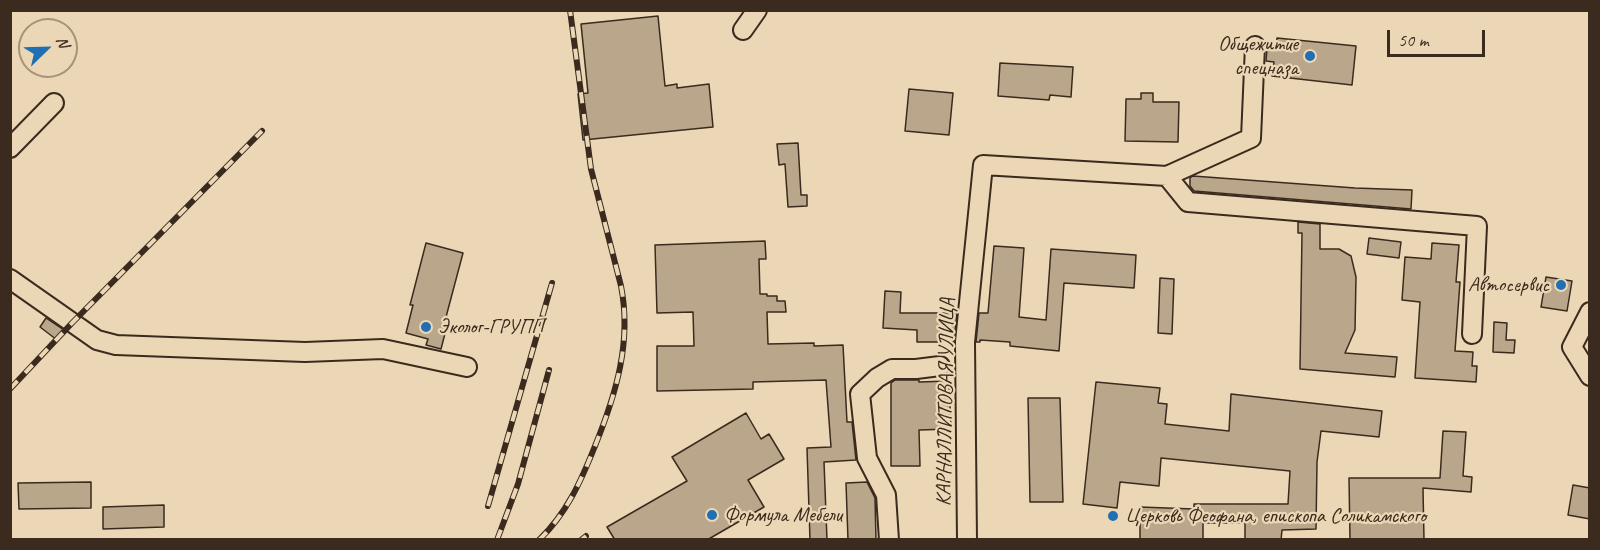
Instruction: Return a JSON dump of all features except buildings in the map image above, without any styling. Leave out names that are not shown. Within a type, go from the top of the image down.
[{"type":"street","points":[[743,30],[757,10]]},
{"type":"street","name":"КАРНАЛЛИТОВАЯ УЛИЦА","points":[[967,540],[965,342],[983,165],[1167,176],[1251,138],[1255,46]]},
{"type":"street","points":[[10,148],[54,103]]},
{"type":"street","points":[[1167,176],[1188,202],[1477,226],[1472,334]]},
{"type":"street","points":[[10,279],[97,340],[116,345],[305,352],[383,349],[467,368]]},
{"type":"street","points":[[1590,312],[1572,347],[1590,376]]},
{"type":"street","points":[[889,540],[886,495],[867,458],[860,394],[876,378],[892,369],[940,366]]},
{"type":"railway","points":[[539,540],[565,508],[579,484],[595,446],[620,368],[625,327],[621,286],[591,169],[570,10]]},
{"type":"railway","points":[[10,389],[262,131]]},
{"type":"railway","points":[[488,506],[552,283]]},
{"type":"railway","points":[[497,540],[518,484],[549,370]]},
{"type":"railway","points":[[581,540],[586,536]]},
{"type":"place","name":"Общежитие спецназа","points":[[1310,56]]},
{"type":"place","name":"Автосервис","points":[[1561,285]]},
{"type":"place","name":"Эколог-ГРУПП","points":[[426,327]]},
{"type":"place","name":"Формула Мебели","points":[[712,515]]},
{"type":"place","name":"Церковь Феофана, епископа Соликамского","points":[[1113,516]]}]
